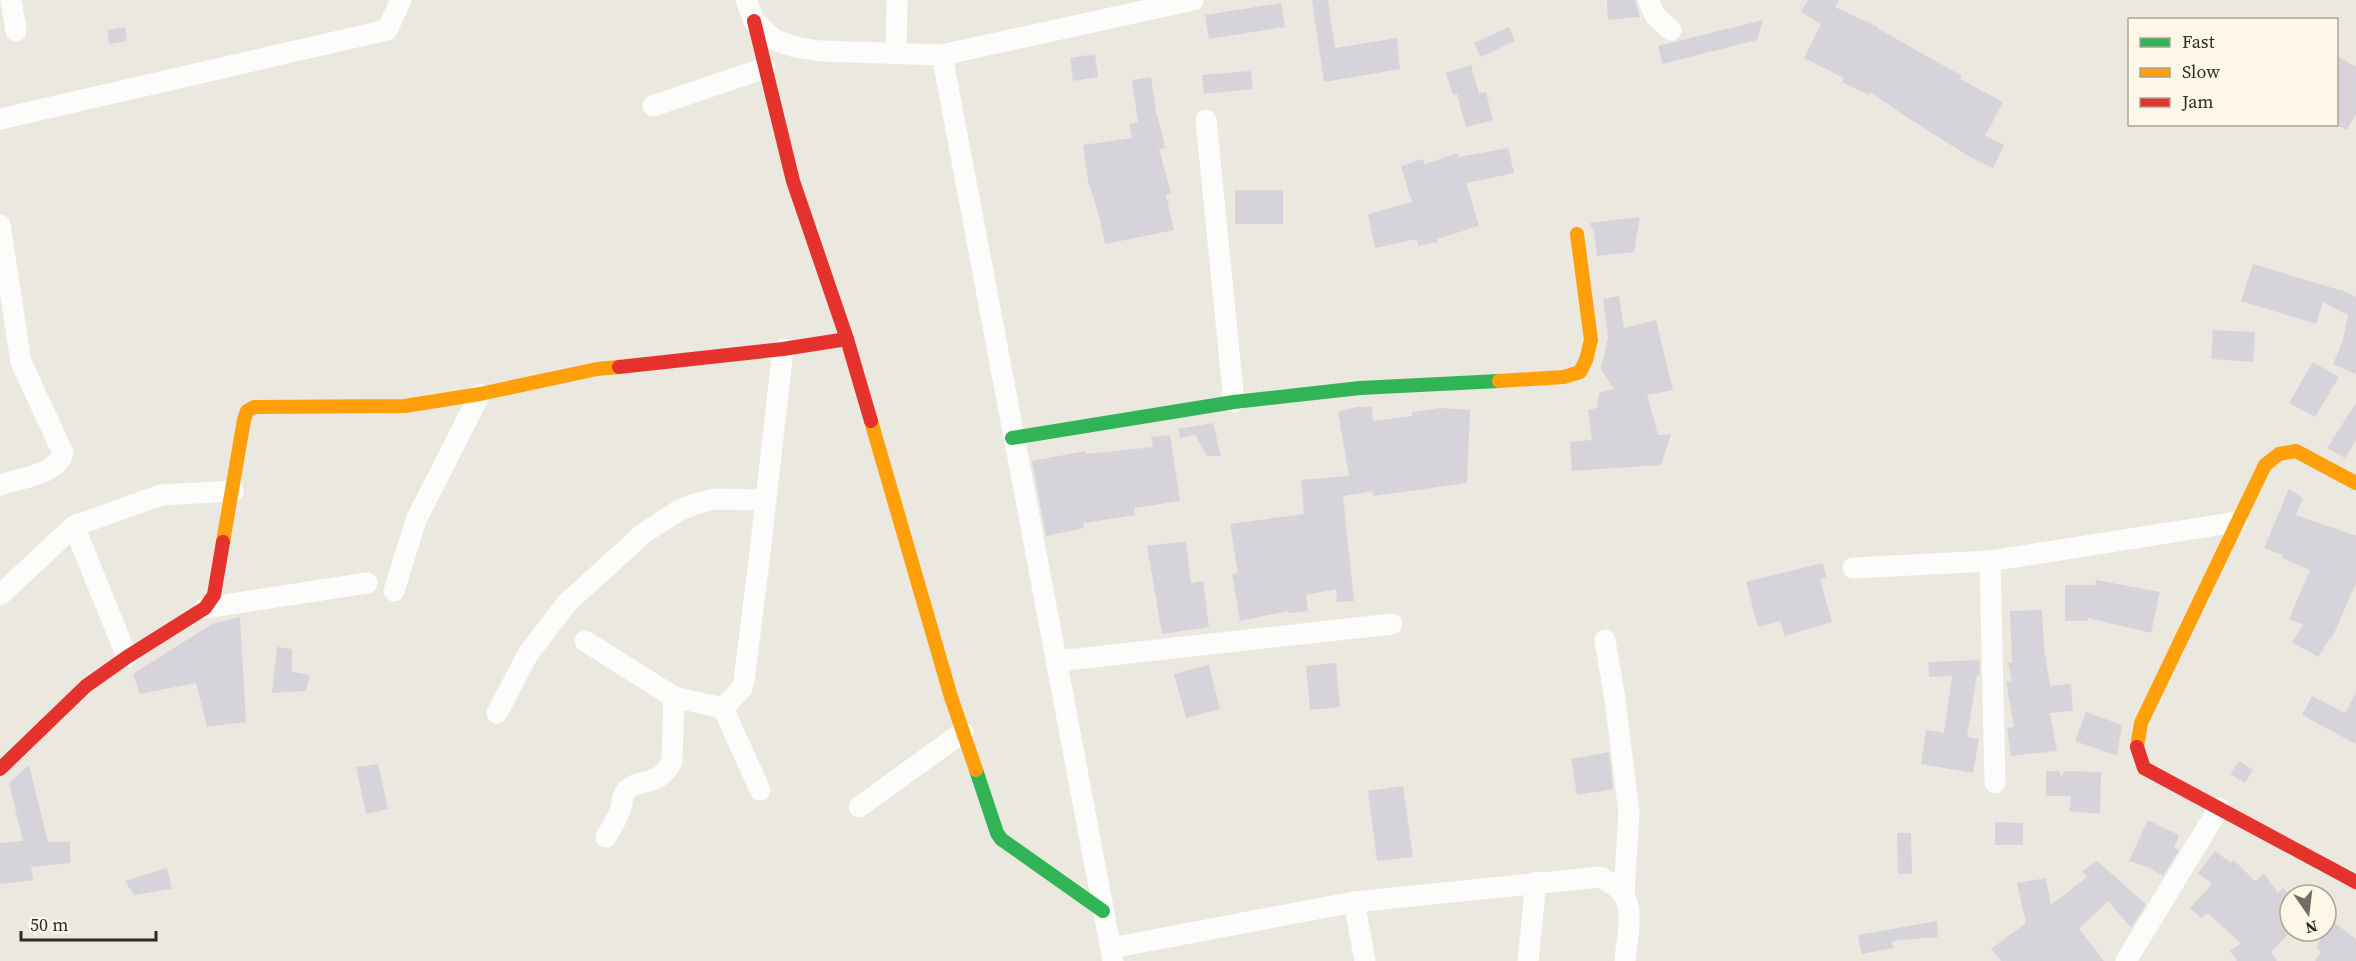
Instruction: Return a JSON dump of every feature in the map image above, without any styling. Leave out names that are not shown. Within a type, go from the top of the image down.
[{"type":"street","points":[[11,0],[16,31]]},
{"type":"street","points":[[0,119],[387,30],[401,0]]},
{"type":"street","points":[[746,0],[754,21],[793,181],[847,339],[963,732],[997,833],[1003,840],[1103,911]]},
{"type":"street","points":[[896,54],[897,0]]},
{"type":"street","points":[[754,21],[775,40],[795,47],[820,51],[942,55],[1193,0]]},
{"type":"street","points":[[1648,0],[1656,17],[1671,30]]},
{"type":"street","points":[[942,55],[1012,438],[1058,662],[1112,955],[1354,902],[1536,882],[1599,878],[1613,884],[1624,895]]},
{"type":"street","points":[[653,106],[765,68]]},
{"type":"street","points":[[1206,120],[1234,402]]},
{"type":"street","points":[[0,225],[4,287],[21,362],[63,453],[60,461],[51,468],[0,485]]},
{"type":"street","points":[[1012,438],[1234,402],[1360,388],[1564,376],[1580,372],[1591,340],[1577,234]]},
{"type":"street","points":[[0,769],[86,686],[205,608],[214,595],[244,420],[248,411],[254,407],[405,406],[480,394],[597,369],[783,349],[847,339]]},
{"type":"street","points":[[723,708],[742,688],[744,681],[783,349]]},
{"type":"street","points":[[394,591],[416,520],[480,394]]},
{"type":"street","points":[[2356,483],[2296,451],[2279,454],[2265,465],[2141,723],[2135,743],[2137,755],[2144,768],[2356,882]]},
{"type":"street","points":[[0,596],[74,526],[161,495],[233,491]]},
{"type":"street","points":[[497,713],[528,654],[567,603],[644,533],[678,511],[695,504],[714,499],[766,500]]},
{"type":"street","points":[[1852,568],[1990,561],[2237,522]]},
{"type":"street","points":[[74,526],[128,657]]},
{"type":"street","points":[[1990,561],[1995,783]]},
{"type":"street","points":[[205,608],[367,583]]},
{"type":"street","points":[[1058,662],[1392,624]]},
{"type":"street","points":[[1605,640],[1629,813],[1624,895],[1629,914],[1625,961]]},
{"type":"street","points":[[585,641],[674,697],[723,708]]},
{"type":"street","points":[[606,837],[622,807],[622,797],[627,789],[653,781],[672,761],[674,697]]},
{"type":"street","points":[[723,708],[760,790]]},
{"type":"street","points":[[859,807],[963,732]]},
{"type":"street","points":[[2126,961],[2219,808]]},
{"type":"street","points":[[1528,961],[1536,882]]},
{"type":"street","points":[[1354,902],[1365,961]]},
{"type":"building","points":[[1312,0],[1328,0],[1335,48],[1397,38],[1400,69],[1324,82]]},
{"type":"building","points":[[1607,0],[1635,0],[1640,17],[1608,20]]},
{"type":"building","points":[[1808,0],[1839,0],[1835,7],[1878,27],[1962,76],[1960,79],[2003,102],[1985,136],[2004,145],[1993,168],[1970,157],[1870,92],[1869,95],[1842,82],[1844,78],[1804,58],[1821,24],[1801,12]]},
{"type":"building","points":[[1281,3],[1285,27],[1209,39],[1205,15]]},
{"type":"building","points":[[1763,20],[1757,40],[1662,64],[1658,46]]},
{"type":"building","points":[[125,27],[127,41],[109,44],[107,30]]},
{"type":"building","points":[[1509,27],[1515,41],[1481,57],[1474,43]]},
{"type":"building","points":[[1095,54],[1098,77],[1073,81],[1070,58]]},
{"type":"building","points":[[2338,57],[2356,67],[2356,114],[2347,130],[2338,126]]},
{"type":"building","points":[[1471,65],[1479,93],[1486,92],[1493,120],[1466,127],[1457,94],[1453,95],[1446,73]]},
{"type":"building","points":[[1251,71],[1253,89],[1204,94],[1202,75]]},
{"type":"building","points":[[1151,77],[1157,118],[1165,148],[1159,149],[1171,193],[1166,195],[1174,230],[1105,244],[1088,181],[1083,145],[1132,138],[1129,124],[1138,122],[1132,80]]},
{"type":"building","points":[[1508,148],[1514,173],[1466,183],[1479,226],[1437,239],[1438,242],[1418,246],[1417,239],[1375,248],[1368,214],[1412,202],[1401,166],[1423,159],[1425,164],[1458,153],[1459,157]]},
{"type":"building","points":[[1235,190],[1283,190],[1283,224],[1235,224]]},
{"type":"building","points":[[1640,217],[1634,252],[1597,256],[1594,232],[1590,223]]},
{"type":"building","points":[[2253,264],[2340,289],[2356,297],[2356,374],[2333,364],[2343,340],[2348,315],[2323,302],[2316,324],[2241,301]]},
{"type":"building","points":[[1619,296],[1624,328],[1656,320],[1673,390],[1647,395],[1658,435],[1671,434],[1661,465],[1572,471],[1570,442],[1592,440],[1588,410],[1597,408],[1599,393],[1614,389],[1601,369],[1608,338],[1603,299]]},
{"type":"building","points":[[2213,330],[2255,332],[2253,362],[2211,359]]},
{"type":"building","points":[[2313,362],[2339,377],[2315,417],[2289,403]]},
{"type":"building","points":[[2356,403],[2356,440],[2345,458],[2327,448]]},
{"type":"building","points":[[1357,407],[1372,407],[1373,421],[1412,416],[1412,412],[1439,408],[1470,410],[1467,483],[1373,496],[1373,491],[1343,496],[1354,601],[1337,602],[1336,589],[1306,595],[1308,611],[1289,613],[1288,611],[1240,621],[1232,574],[1238,573],[1230,524],[1304,514],[1301,480],[1349,476],[1338,412]]},
{"type":"building","points":[[1213,423],[1221,456],[1207,456],[1195,435],[1180,438],[1178,429]]},
{"type":"building","points":[[1170,435],[1180,501],[1134,508],[1135,515],[1083,523],[1084,528],[1046,536],[1032,461],[1086,451],[1086,454],[1153,447],[1151,437]]},
{"type":"building","points":[[2289,489],[2303,498],[2296,515],[2356,536],[2356,583],[2332,638],[2318,657],[2292,642],[2303,625],[2289,619],[2310,570],[2282,558],[2283,555],[2264,548]]},
{"type":"building","points":[[1186,541],[1191,583],[1203,581],[1209,627],[1162,634],[1147,546]]},
{"type":"building","points":[[1823,563],[1826,577],[1820,579],[1832,622],[1785,636],[1780,621],[1758,627],[1746,582]]},
{"type":"building","points":[[2096,580],[2160,592],[2151,633],[2088,618],[2088,621],[2065,621],[2065,585],[2095,585]]},
{"type":"building","points":[[2042,610],[2044,648],[2050,686],[2071,684],[2073,711],[2050,713],[2057,751],[2011,756],[2007,728],[2014,727],[2006,681],[2012,682],[2008,663],[2012,662],[2010,611]]},
{"type":"building","points":[[240,617],[246,722],[207,727],[196,683],[140,694],[133,674],[212,624]]},
{"type":"building","points":[[277,647],[292,649],[292,672],[310,675],[306,691],[272,693]]},
{"type":"building","points":[[1979,660],[1980,675],[1977,675],[1967,737],[1979,739],[1973,773],[1921,764],[1926,730],[1944,733],[1952,676],[1929,677],[1928,662]]},
{"type":"building","points":[[1336,663],[1340,707],[1310,710],[1306,666]]},
{"type":"building","points":[[1209,665],[1220,709],[1186,718],[1174,674]]},
{"type":"building","points":[[2356,693],[2356,744],[2302,715],[2312,696],[2345,713]]},
{"type":"building","points":[[2086,712],[2122,725],[2117,756],[2075,741]]},
{"type":"building","points":[[1609,752],[1613,789],[1577,795],[1571,759]]},
{"type":"building","points":[[2239,761],[2253,770],[2245,783],[2230,774]]},
{"type":"building","points":[[378,764],[388,809],[366,814],[356,767]]},
{"type":"building","points":[[29,765],[48,842],[70,842],[70,863],[31,867],[33,880],[0,884],[0,843],[23,841],[9,783]]},
{"type":"building","points":[[2046,771],[2060,771],[2061,779],[2064,771],[2101,772],[2100,814],[2069,811],[2071,796],[2046,796]]},
{"type":"building","points":[[1403,786],[1413,857],[1377,861],[1368,791]]},
{"type":"building","points":[[2148,820],[2179,835],[2174,848],[2179,850],[2163,876],[2150,868],[2129,861]]},
{"type":"building","points":[[1995,822],[2023,823],[2023,845],[1995,845]]},
{"type":"building","points":[[1897,833],[1911,833],[1912,874],[1898,874]]},
{"type":"building","points":[[2215,851],[2231,863],[2234,860],[2255,881],[2264,874],[2278,893],[2280,943],[2271,952],[2277,961],[2237,961],[2230,951],[2241,943],[2207,913],[2201,918],[2190,908],[2212,884],[2198,873]]},
{"type":"building","points":[[2097,861],[2146,904],[2131,928],[2108,901],[2079,929],[2104,961],[2001,961],[1991,949],[2026,923],[2017,883],[2046,878],[2051,905],[2087,877],[2082,871]]},
{"type":"building","points":[[167,868],[172,889],[134,895],[125,881]]},
{"type":"building","points":[[1937,921],[1938,937],[1892,941],[1893,948],[1862,954],[1858,935]]},
{"type":"building","points":[[2338,926],[2356,939],[2356,961],[2315,961],[2321,952],[2316,947],[2318,943],[2338,943]]},
{"type":"traffic: fast","points":[[1012,438],[1234,402],[1360,388],[1499,381]]},
{"type":"traffic: fast","points":[[976,770],[1001,839],[1103,911]]},
{"type":"traffic: slow","points":[[1499,381],[1564,377],[1580,372],[1591,340],[1577,234]]},
{"type":"traffic: slow","points":[[223,542],[244,420],[247,411],[254,407],[405,406],[480,394],[597,369],[619,367]]},
{"type":"traffic: slow","points":[[871,421],[951,697],[976,770]]},
{"type":"traffic: slow","points":[[2137,747],[2141,723],[2265,465],[2279,454],[2296,451],[2356,483]]},
{"type":"traffic: jam","points":[[754,21],[793,181],[847,339],[871,421]]},
{"type":"traffic: jam","points":[[619,367],[783,349],[847,339]]},
{"type":"traffic: jam","points":[[0,769],[86,686],[205,608],[214,595],[223,542]]},
{"type":"traffic: jam","points":[[2137,747],[2144,768],[2356,882]]}]
